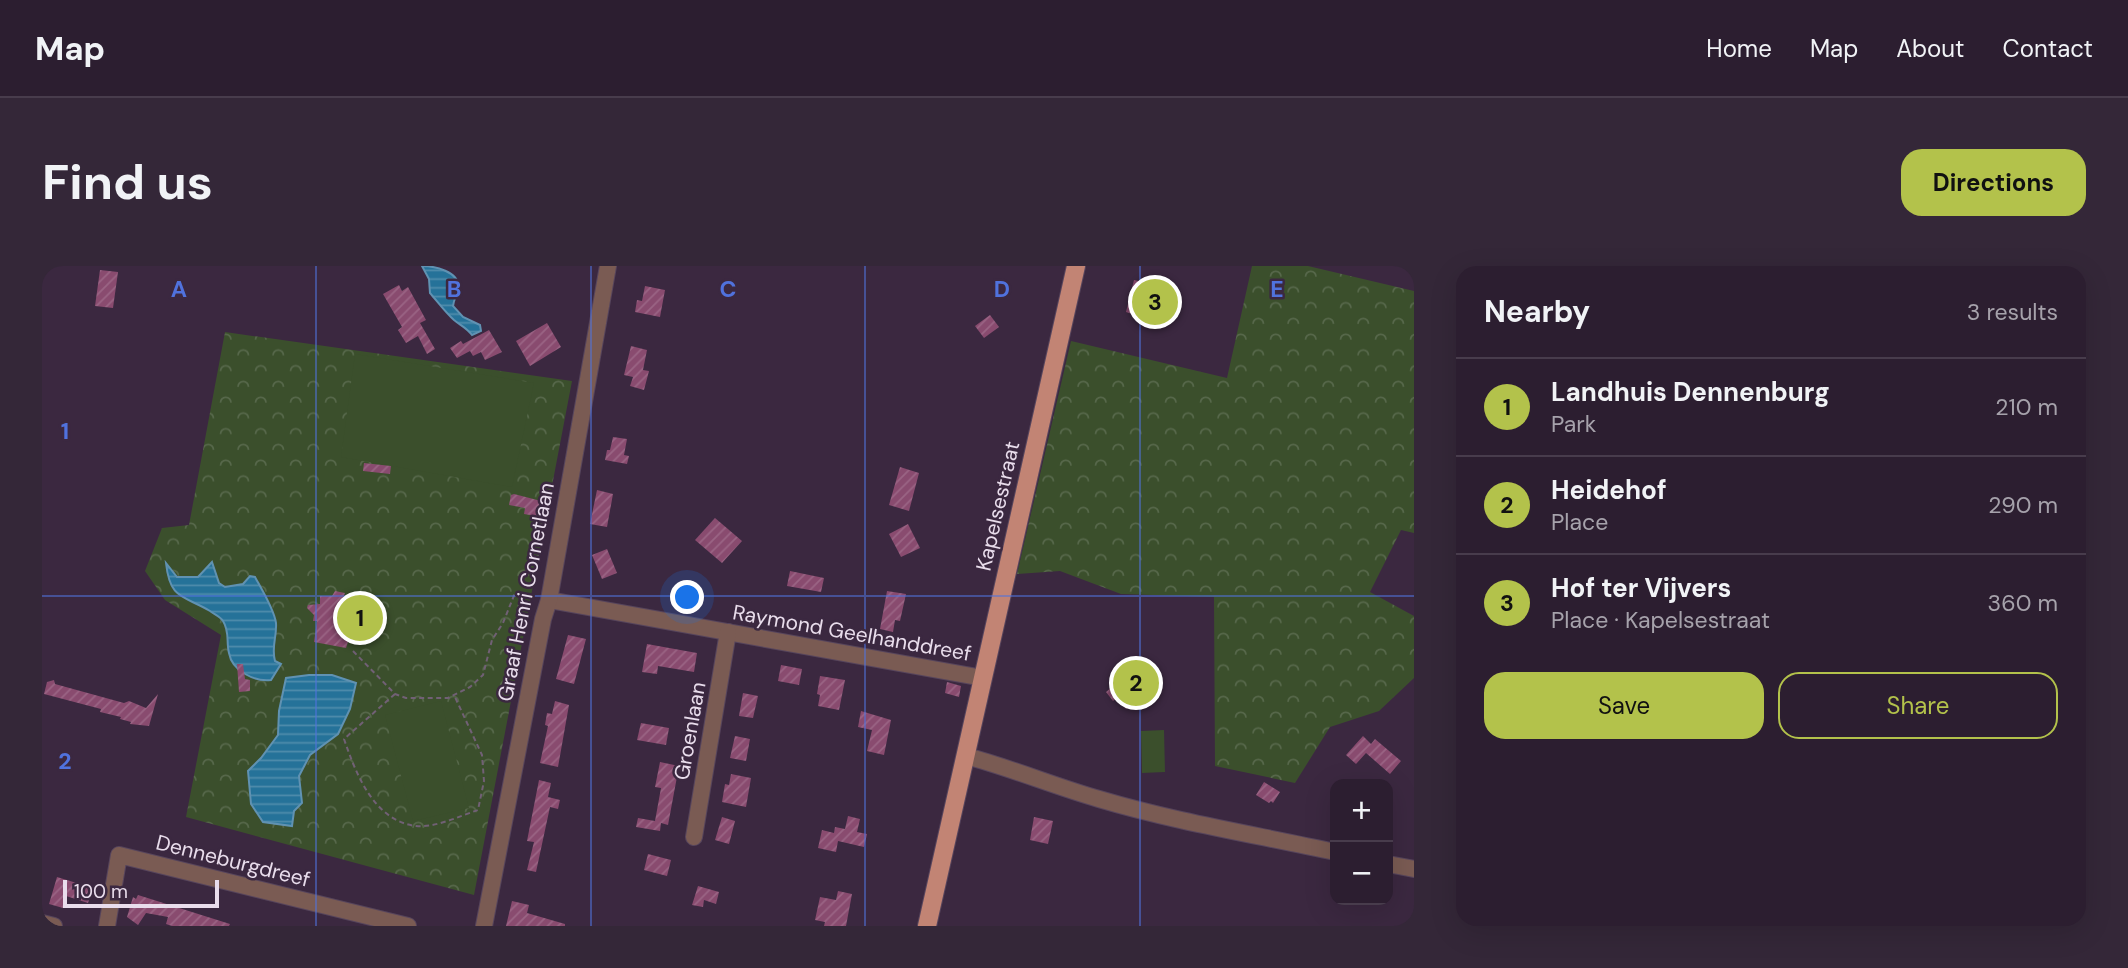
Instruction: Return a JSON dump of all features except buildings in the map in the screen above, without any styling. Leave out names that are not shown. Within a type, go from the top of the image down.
[{"type":"main road","name":"Kapelsestraat","points":[[927,926],[1076,266]]},
{"type":"street","name":"Graaf Henri Cornetlaan","points":[[484,926],[543,619],[549,600],[608,266]]},
{"type":"street","name":"Raymond Geelhanddreef","points":[[549,600],[983,678]]},
{"type":"street","name":"Groenlaan","points":[[694,837],[728,632]]},
{"type":"street","points":[[966,756],[1102,800],[1330,851]]},
{"type":"street","name":"Denneburgdreef","points":[[107,926],[119,855],[408,926]]},
{"type":"street","points":[[1393,865],[1414,869]]},
{"type":"street","points":[[42,923],[54,926]]},
{"type":"path","points":[[354,651],[395,694],[406,698],[434,699],[454,695],[470,687],[483,675],[492,640],[503,623],[514,593]]},
{"type":"path","points":[[395,694],[344,739],[356,772],[368,793],[389,816],[418,826],[478,810],[482,800],[482,755],[454,695]]},
{"type":"green space","points":[[1252,266],[1308,266],[1414,291],[1414,533],[1401,530],[1370,592],[1414,616],[1414,678],[1379,711],[1330,727],[1295,783],[1215,766],[1214,597],[1121,594],[1060,571],[1017,574],[1071,341],[1227,378]]},
{"type":"green space","points":[[225,332],[572,381],[474,895],[186,817],[221,635],[165,600],[145,571],[162,528],[189,525]]},
{"type":"green space","points":[[355,354],[534,383],[512,487],[341,457]]},
{"type":"green space","points":[[441,701],[469,808],[413,821],[385,715]]},
{"type":"green space","points":[[1164,730],[1165,772],[1142,773],[1141,731]]},
{"type":"water","points":[[422,266],[445,271],[455,278],[458,289],[453,306],[463,317],[480,325],[481,331],[472,335],[448,314],[430,293],[429,279]]},
{"type":"water","points":[[212,562],[219,583],[225,587],[243,584],[250,576],[255,577],[273,612],[276,623],[275,661],[281,664],[271,680],[251,677],[239,670],[231,659],[222,620],[179,595],[171,584],[166,563],[177,577],[198,577]]},
{"type":"water","points":[[332,675],[356,683],[350,709],[338,734],[310,755],[299,776],[302,803],[294,811],[292,826],[263,822],[251,804],[248,771],[278,735],[279,711],[286,678]]},
{"type":"place","name":"Hof ter Vijvers","points":[[1155,302]]},
{"type":"place","name":"Landhuis Dennenburg","points":[[360,618]]},
{"type":"place","name":"Heidehof","points":[[1136,683]]}]
